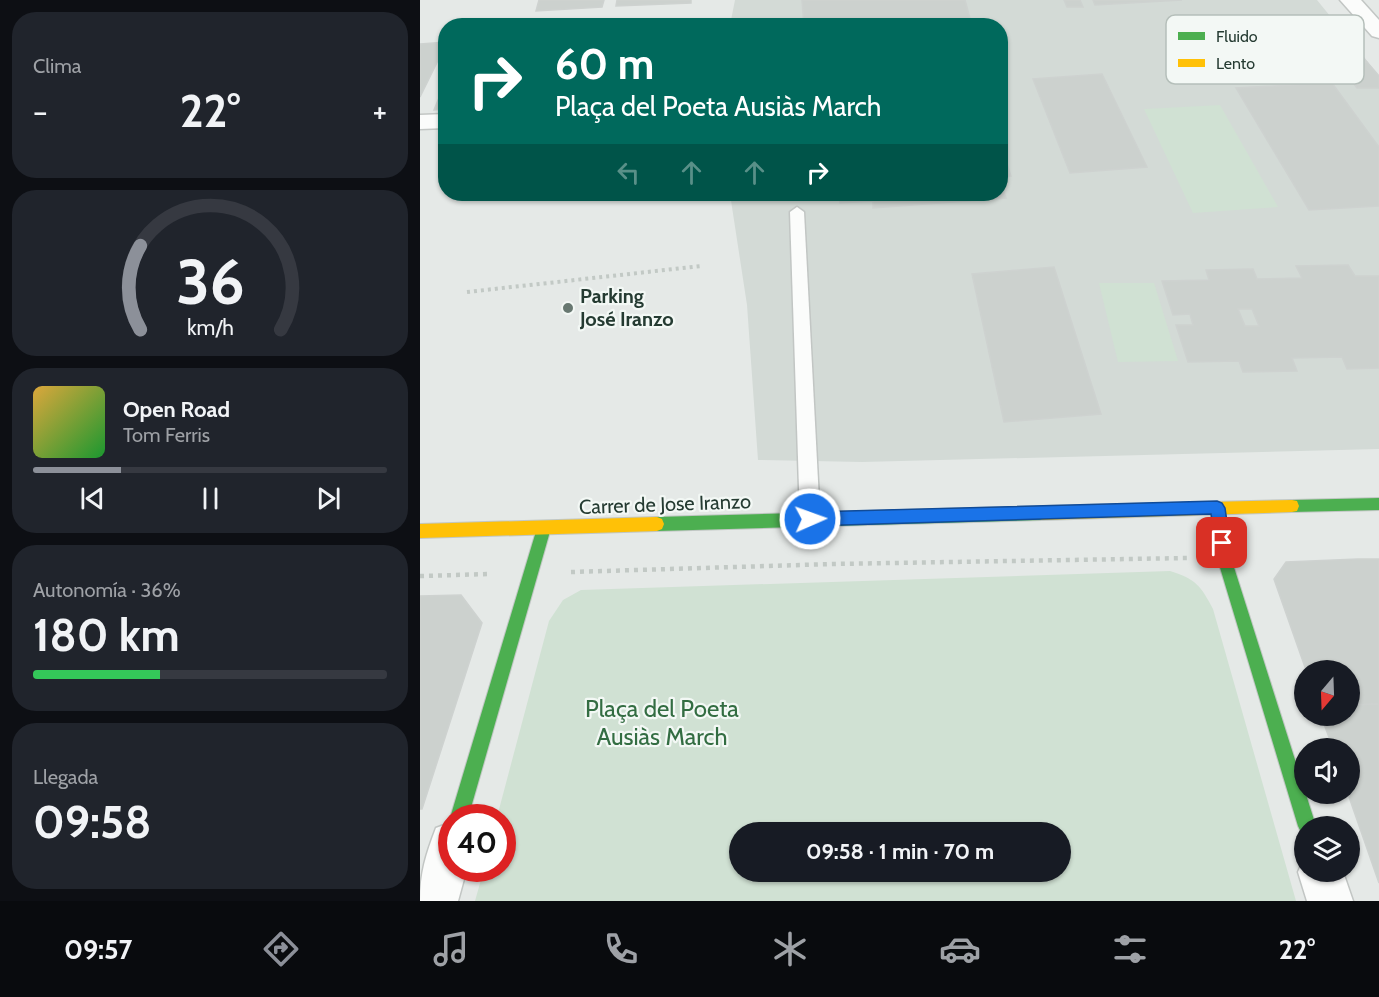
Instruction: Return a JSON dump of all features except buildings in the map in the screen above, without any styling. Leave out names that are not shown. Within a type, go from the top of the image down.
[{"type":"street","points":[[1350,0],[1377,28]]},
{"type":"street","points":[[420,122],[438,121]]},
{"type":"street","name":"Carrer de Jose Iranzo","points":[[420,531],[1379,504]]},
{"type":"street","points":[[1217,508],[1225,561],[1304,816]]},
{"type":"street","points":[[463,804],[544,528]]},
{"type":"street","points":[[435,901],[441,882]]},
{"type":"street","points":[[1324,882],[1330,901]]},
{"type":"lane","points":[[797,212],[810,519]]},
{"type":"path","points":[[467,292],[701,266]]},
{"type":"path","points":[[420,576],[1179,557],[1225,561]]},
{"type":"shaded area","points":[[735,0],[1317,0],[1329,15],[1166,15],[1166,84],[1364,84],[1364,58],[1379,76],[1379,449],[862,462],[758,460],[747,305],[731,201],[1008,201],[1008,18],[731,18]]},
{"type":"green space","points":[[1220,105],[1278,207],[1193,213],[1144,109]]},
{"type":"green space","points":[[1099,283],[1154,283],[1178,361],[1118,362]]},
{"type":"green space","name":"Plaça del Poeta Ausiàs March","points":[[1170,571],[1186,577],[1197,584],[1213,609],[1296,901],[475,901],[480,882],[516,882],[516,804],[500,804],[549,621],[563,600],[581,590]]},
{"type":"traffic: fast","points":[[1292,506],[1379,504]]},
{"type":"traffic: fast","points":[[1217,508],[1225,561],[1304,816]]},
{"type":"traffic: fast","points":[[657,524],[1042,513]]},
{"type":"traffic: fast","points":[[463,804],[544,528]]},
{"type":"traffic: slow","points":[[1042,513],[1292,506]]},
{"type":"traffic: slow","points":[[420,531],[657,524]]},
{"type":"place","name":"Parking José Iranzo","points":[[568,308]]},
{"type":"route","points":[[810,519],[1217,508],[1222,543]]}]
